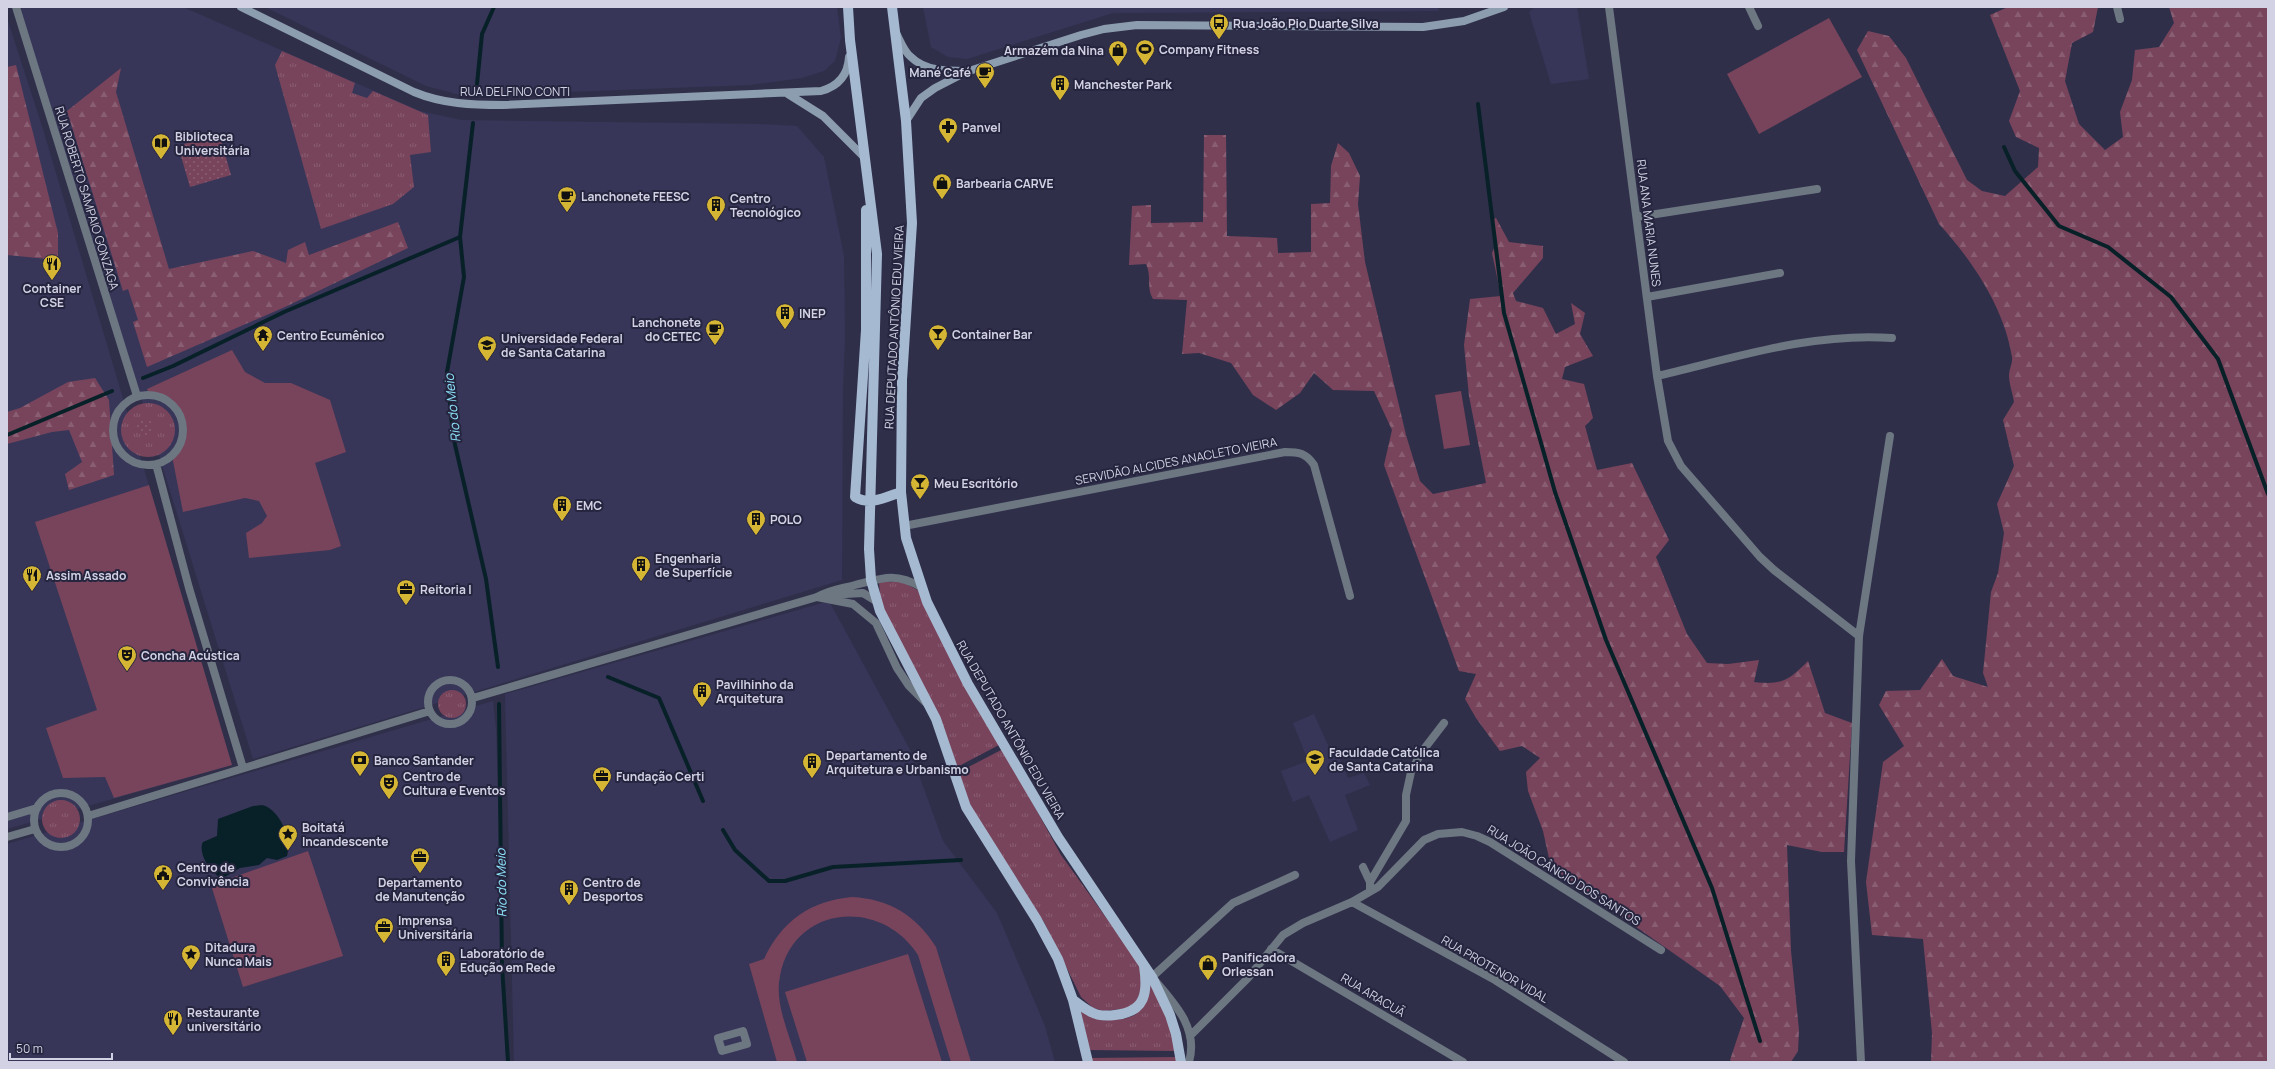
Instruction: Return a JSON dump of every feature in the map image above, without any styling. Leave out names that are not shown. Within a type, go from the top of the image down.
[{"type":"main road","name":"RUA DELFINO CONTI","points":[[241,7],[414,92],[426,97],[463,104],[485,105],[788,94],[821,91],[831,88],[841,81],[848,66],[850,40]]},
{"type":"main road","points":[[848,7],[850,40],[877,254],[869,549],[871,580],[876,600],[943,734],[966,807],[1047,937],[1065,976],[1074,1000],[1088,1062]]},
{"type":"main road","name":"RUA DEPUTADO ANTÔNIO EDU VIEIRA","points":[[892,7],[906,121],[912,223],[902,380],[901,492],[904,526],[921,587],[968,684],[1058,837],[1152,977],[1170,1015],[1176,1034],[1181,1062]]},
{"type":"main road","points":[[906,121],[921,98],[935,88],[966,72],[1081,35],[1118,27],[1309,25],[1404,28],[1464,22],[1500,8]]},
{"type":"main road","points":[[896,32],[910,57],[917,62],[943,71],[966,72]]},
{"type":"main road","points":[[788,94],[823,116],[864,157]]},
{"type":"main road","points":[[866,174],[866,330],[855,497],[862,501],[870,502],[901,492]]},
{"type":"main road","points":[[1074,1000],[1092,1013],[1106,1016],[1124,1014],[1133,1011],[1142,1002],[1147,985],[1144,963]]},
{"type":"street","name":"RUA ROBERTO SAMPAIO GONZAGA","points":[[16,7],[137,396]]},
{"type":"street","name":"RUA ANA MARIA NUNES","points":[[1609,7],[1657,376],[1668,441],[1681,466],[1760,557],[1774,570],[1859,636]]},
{"type":"street","points":[[1749,7],[1758,26]]},
{"type":"street","points":[[2117,7],[2120,19]]},
{"type":"street","points":[[1637,217],[1817,189]]},
{"type":"street","points":[[1647,298],[1780,273]]},
{"type":"street","points":[[1657,376],[1792,344],[1830,338],[1892,338]]},
{"type":"street","points":[[149,394],[162,397],[172,404],[180,414],[184,428],[181,443],[172,456],[156,464],[137,463],[127,458],[119,450],[114,441],[112,430],[114,419],[119,409],[127,401],[137,396],[149,394]]},
{"type":"street","points":[[1861,1062],[1851,861],[1859,636],[1890,436]]},
{"type":"street","name":"SERVIDÃO ALCIDES ANACLETO VIEIRA","points":[[904,526],[1286,452],[1298,452],[1308,456],[1314,465],[1350,596]]},
{"type":"street","points":[[156,464],[189,588],[243,768]]},
{"type":"street","points":[[473,698],[817,596],[835,588],[854,586],[871,580],[901,578],[921,587]]},
{"type":"street","points":[[817,596],[845,592],[863,593],[876,600]]},
{"type":"street","points":[[817,596],[853,604],[876,623],[897,668],[909,686],[929,705]]},
{"type":"street","points":[[449,679],[457,680],[470,690],[473,698],[470,712],[460,722],[446,724],[434,717],[430,711],[428,702],[429,694],[440,682],[449,679]]},
{"type":"street","points":[[88,816],[430,711]]},
{"type":"street","points":[[1370,882],[1406,821],[1406,794],[1411,772],[1421,753],[1444,723]]},
{"type":"street","points":[[61,793],[79,800],[88,816],[86,832],[74,844],[67,847],[51,845],[39,836],[35,829],[34,818],[38,808],[46,798],[61,793]]},
{"type":"street","points":[[7,817],[38,808]]},
{"type":"street","points":[[7,837],[35,829]]},
{"type":"street","name":"RUA JOÃO CÂNCIO DOS SANTOS","points":[[1191,1035],[1248,978],[1292,928],[1352,902],[1378,887],[1424,840],[1438,834],[1462,832],[1477,836],[1507,852],[1661,950]]},
{"type":"street","points":[[1363,867],[1370,882],[1370,891]]},
{"type":"street","points":[[1189,1062],[1192,1054],[1191,1035],[1180,1011],[1152,977],[1233,903],[1295,874]]},
{"type":"street","name":"RUA PROTENOR VIDAL","points":[[1352,902],[1495,980],[1624,1062]]},
{"type":"street","name":"RUA ARACUÃ","points":[[1272,949],[1463,1062]]},
{"type":"shaded area","name":"Universidade Federal de Santa Catarina","points":[[22,7],[183,7],[420,111],[461,120],[760,124],[797,126],[824,157],[844,256],[845,336],[843,388],[842,580],[253,759],[21,10]]},
{"type":"shaded area","points":[[265,7],[837,7],[841,38],[835,61],[824,71],[802,78],[750,85],[464,96],[426,86]]},
{"type":"shaded area","points":[[923,7],[1438,7],[1439,11],[1113,13],[967,59],[948,57],[931,47]]},
{"type":"shaded area","points":[[1535,7],[1577,7],[1589,79],[1551,84],[1529,12]]},
{"type":"shaded area","points":[[7,18],[42,126],[232,765],[7,829]]},
{"type":"shaded area","points":[[829,601],[909,748],[943,841],[997,913],[1045,1026],[1055,1062],[514,1062],[505,694]]},
{"type":"shaded area","points":[[493,701],[496,729],[507,1062],[7,1062],[7,844]]},
{"type":"shaded area","name":"Faculdade Católica de Santa Catarina","points":[[1314,714],[1332,754],[1337,752],[1348,778],[1364,773],[1370,785],[1345,795],[1358,830],[1330,842],[1309,795],[1293,802],[1281,771],[1308,761],[1293,723]]},
{"type":"green space","points":[[2008,7],[2098,7],[2093,32],[2072,43],[2065,81],[2079,124],[2105,150],[2123,137],[2120,112],[2132,80],[2135,50],[2159,47],[2174,23],[2169,7],[2268,7],[2268,1062],[1931,1062],[1932,1033],[1923,939],[1872,935],[1866,882],[1883,762],[1904,746],[1879,705],[1886,691],[1920,690],[1942,659],[1953,676],[1988,687],[1983,673],[1991,592],[1998,573],[2004,533],[1997,504],[2014,466],[2003,420],[2014,402],[2009,375],[2012,357],[2008,338],[1994,302],[1985,285],[1963,253],[1939,224],[1857,50],[1868,31],[1889,36],[1906,58],[1967,180],[1982,191],[2005,196],[2038,167],[2039,148],[2016,137],[2009,121],[2020,91],[1990,15]]},
{"type":"green space","points":[[1829,18],[1862,77],[1759,134],[1727,74]]},
{"type":"green space","points":[[282,51],[355,83],[352,93],[367,98],[373,91],[428,115],[431,152],[410,155],[414,187],[393,204],[321,229],[275,65]]},
{"type":"green space","points":[[16,65],[58,233],[58,260],[7,255],[7,67]]},
{"type":"green space","points":[[121,68],[116,92],[169,269],[253,251],[286,263],[288,250],[305,242],[309,255],[398,222],[408,248],[285,307],[147,367],[133,322],[138,320],[128,289],[123,291],[67,111]]},
{"type":"green space","points":[[219,133],[231,175],[190,187],[178,146]]},
{"type":"green space","points":[[1204,135],[1226,135],[1227,236],[1277,238],[1278,253],[1311,252],[1311,204],[1330,203],[1331,166],[1338,143],[1349,153],[1360,176],[1358,204],[1365,262],[1406,435],[1420,481],[1433,494],[1486,483],[1469,396],[1464,345],[1470,299],[1501,296],[1492,253],[1495,246],[1491,220],[1496,218],[1509,242],[1543,246],[1543,258],[1513,293],[1516,301],[1543,308],[1556,334],[1575,324],[1571,303],[1585,313],[1580,334],[1593,356],[1565,367],[1562,379],[1584,384],[1593,418],[1585,426],[1597,470],[1632,463],[1669,540],[1656,557],[1687,634],[1707,663],[1728,664],[1759,660],[1754,682],[1771,683],[1784,680],[1790,677],[1808,661],[1825,713],[1852,723],[1844,852],[1822,852],[1787,845],[1791,951],[1799,1030],[1798,1051],[1791,1062],[1732,1062],[1730,1060],[1744,1018],[1720,986],[1551,867],[1543,831],[1528,791],[1526,772],[1540,758],[1522,746],[1500,751],[1476,718],[1465,699],[1476,674],[1459,671],[1384,465],[1392,430],[1374,391],[1333,390],[1314,373],[1300,393],[1276,410],[1253,395],[1231,363],[1199,353],[1182,354],[1187,300],[1153,299],[1150,291],[1149,273],[1146,264],[1129,265],[1132,206],[1151,205],[1151,223],[1203,222]]},
{"type":"green space","points":[[232,350],[245,372],[265,383],[291,383],[330,400],[346,452],[315,463],[341,546],[330,550],[249,558],[246,533],[262,523],[267,516],[259,501],[245,498],[183,512],[172,456],[182,436],[183,426],[181,418],[177,410],[170,403],[149,394],[147,389]]},
{"type":"green space","points":[[95,378],[109,400],[114,475],[69,490],[65,474],[82,462],[69,430],[52,432],[7,444],[7,412],[20,408],[68,382]]},
{"type":"green space","points":[[1461,391],[1470,445],[1444,449],[1435,395]]},
{"type":"green space","points":[[148,403],[158,405],[167,411],[173,420],[175,430],[173,440],[167,449],[158,455],[148,457],[138,455],[129,449],[123,440],[121,430],[123,420],[129,411],[138,405]]},
{"type":"green space","points":[[145,419],[151,421],[153,427],[151,433],[145,435],[139,433],[137,427],[139,421]]},
{"type":"green space","points":[[149,485],[232,765],[114,798],[105,777],[63,778],[46,728],[97,710],[35,522]]},
{"type":"green space","points":[[879,582],[903,582],[919,591],[999,745],[957,767],[942,723],[881,609]]},
{"type":"green space","points":[[452,690],[462,694],[466,704],[462,714],[452,718],[442,714],[438,704],[442,694]]},
{"type":"green space","points":[[1003,749],[1061,855],[1141,966],[1142,978],[1140,993],[1131,1008],[1104,1011],[1093,1008],[1081,997],[1044,922],[973,813],[957,773]]},
{"type":"green space","points":[[61,800],[71,803],[77,809],[80,819],[77,829],[71,835],[61,838],[51,835],[45,829],[42,819],[45,809],[51,803]]},
{"type":"green space","points":[[308,851],[343,956],[243,987],[211,885]]},
{"type":"green space","points":[[852,897],[865,898],[890,905],[920,926],[936,947],[971,1062],[951,1062],[918,955],[902,936],[883,924],[862,917],[840,917],[820,923],[802,935],[788,952],[780,976],[779,997],[797,1062],[777,1062],[749,964],[764,959],[779,934],[799,915],[810,908],[823,903]]},
{"type":"green space","points":[[908,954],[942,1062],[807,1062],[785,992]]},
{"type":"green space","points":[[1152,981],[1172,1031],[1176,1051],[1089,1050],[1080,1008],[1106,1020],[1124,1019],[1135,1015],[1146,1001]]},
{"type":"green space","points":[[1176,1057],[1176,1062],[1092,1062],[1091,1058]]},
{"type":"water","points":[[262,805],[274,812],[283,826],[288,841],[287,856],[277,860],[267,858],[259,865],[240,868],[223,878],[214,873],[204,858],[202,847],[203,842],[217,836],[218,819],[253,806]]},
{"type":"waterway","name":"Rio do Meio","points":[[477,84],[482,34],[494,7]]},
{"type":"waterway","points":[[1478,104],[1504,313],[1555,492],[1606,640],[1712,888],[1760,1041]]},
{"type":"waterway","name":"Rio do Meio","points":[[473,123],[460,237],[464,277],[447,372],[453,436],[486,579],[498,667]]},
{"type":"waterway","points":[[2004,147],[2015,171],[2059,226],[2108,247],[2171,297],[2218,359],[2268,494]]},
{"type":"waterway","points":[[143,378],[173,366],[284,312],[460,237]]},
{"type":"waterway","points":[[7,435],[112,391]]},
{"type":"waterway","points":[[608,677],[659,698],[703,801]]},
{"type":"waterway","name":"Rio do Meio","points":[[499,704],[502,965],[508,1062]]},
{"type":"waterway","points":[[723,830],[735,850],[769,881],[785,881],[833,867],[961,860]]},
{"type":"place","name":"Rua João Pio Duarte Silva","points":[[1219,40]]},
{"type":"place","name":"Company Fitness","points":[[1145,66]]},
{"type":"place","name":"Armazém da Nina","points":[[1118,67]]},
{"type":"place","name":"Mané Café","points":[[985,89]]},
{"type":"place","name":"Manchester Park","points":[[1060,101]]},
{"type":"place","name":"Panvel","points":[[948,144]]},
{"type":"place","name":"Biblioteca Universitária","points":[[161,160]]},
{"type":"place","name":"Barbearia CARVE","points":[[942,200]]},
{"type":"place","name":"Lanchonete FEESC","points":[[567,213]]},
{"type":"place","name":"Centro Tecnológico","points":[[716,222]]},
{"type":"place","name":"Container CSE","points":[[52,281]]},
{"type":"place","name":"INEP","points":[[785,330]]},
{"type":"place","name":"Lanchonete do CETEC","points":[[715,346]]},
{"type":"place","name":"Container Bar","points":[[938,351]]},
{"type":"place","name":"Centro Ecumênico","points":[[263,352]]},
{"type":"place","name":"Universidade Federal de Santa Catarina","points":[[487,362]]},
{"type":"place","name":"Meu Escritório","points":[[920,500]]},
{"type":"place","name":"EMC","points":[[562,522]]},
{"type":"place","name":"POLO","points":[[756,536]]},
{"type":"place","name":"Engenharia de Superfície","points":[[641,582]]},
{"type":"place","name":"Assim Assado","points":[[32,592]]},
{"type":"place","name":"Reitoria I","points":[[406,606]]},
{"type":"place","name":"Concha Acústica","points":[[127,672]]},
{"type":"place","name":"Pavilhinho da Arquitetura","points":[[702,708]]},
{"type":"place","name":"Faculdade Católica de Santa Catarina","points":[[1315,776]]},
{"type":"place","name":"Banco Santander","points":[[360,777]]},
{"type":"place","name":"Departamento de Arquitetura e Urbanismo","points":[[812,779]]},
{"type":"place","name":"Fundação Certi","points":[[602,793]]},
{"type":"place","name":"Centro de Cultura e Eventos","points":[[389,800]]},
{"type":"place","name":"Boitatá Incandescente","points":[[288,851]]},
{"type":"place","name":"Departamento de Manutenção","points":[[420,874]]},
{"type":"place","name":"Centro de Convivência","points":[[163,891]]},
{"type":"place","name":"Centro de Desportos","points":[[569,906]]},
{"type":"place","name":"Imprensa Universitária","points":[[384,944]]},
{"type":"place","name":"Ditadura Nunca Mais","points":[[191,971]]},
{"type":"place","name":"Laboratório de Edução em Rede","points":[[446,977]]},
{"type":"place","name":"Panificadora Orlessan","points":[[1208,981]]},
{"type":"place","name":"Restaurante universitário","points":[[173,1036]]}]
